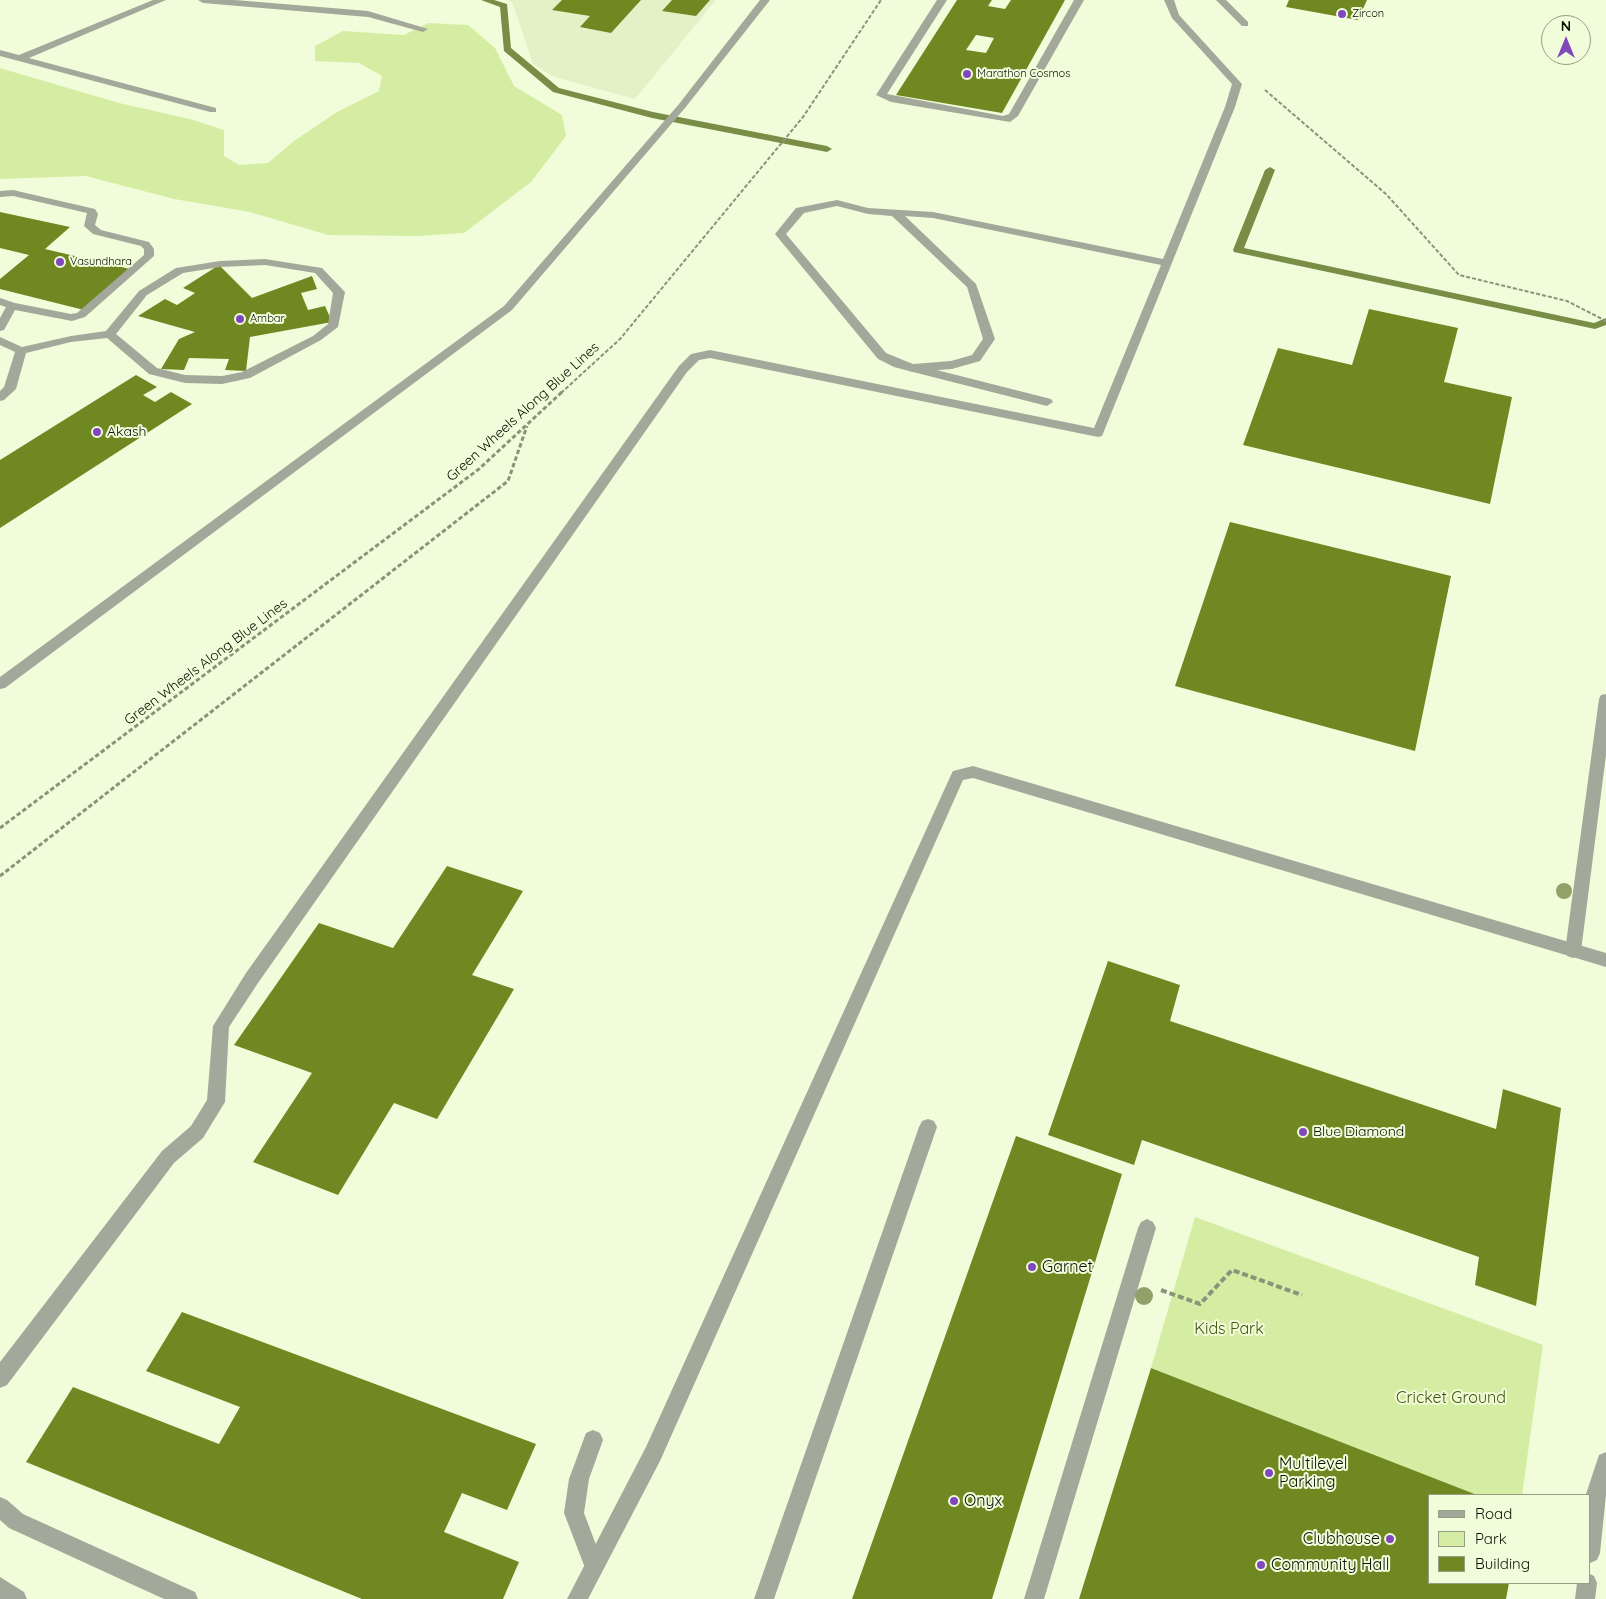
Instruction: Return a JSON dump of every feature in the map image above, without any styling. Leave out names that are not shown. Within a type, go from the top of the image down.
[{"type":"street","points":[[18,58],[161,0]]},
{"type":"street","points":[[203,0],[368,14],[423,29]]},
{"type":"street","points":[[0,684],[508,308],[677,111],[765,0]]},
{"type":"street","points":[[942,0],[882,95],[891,99],[1010,119],[1079,0]]},
{"type":"street","points":[[0,1378],[168,1157],[197,1132],[216,1102],[221,1026],[236,1002],[513,607],[683,369],[695,357],[710,354],[1098,433],[1230,107],[1237,84],[1175,16],[1169,0]]},
{"type":"street","points":[[1221,0],[1245,24]]},
{"type":"street","points":[[0,54],[214,110]]},
{"type":"street","points":[[0,194],[13,193],[91,211],[93,214],[89,226],[97,232],[145,244],[149,249],[149,256],[81,315],[72,318],[12,306],[0,301]]},
{"type":"street","points":[[1047,402],[898,364],[882,356],[780,234],[800,210],[817,205],[837,203],[868,211],[933,215],[1167,263]]},
{"type":"street","points":[[895,214],[972,286],[990,339],[976,358],[952,365],[913,368]]},
{"type":"street","points":[[0,340],[21,351],[71,339],[110,334],[143,293],[180,270],[220,264],[265,262],[318,270],[339,292],[334,325],[317,338],[246,375],[222,380],[185,379],[153,371],[110,334]]},
{"type":"street","points":[[0,328],[12,306]]},
{"type":"street","points":[[0,397],[10,389],[21,351]]},
{"type":"street","points":[[1573,951],[1606,699]]},
{"type":"street","points":[[577,1599],[654,1454],[958,775],[973,772],[1606,960]]},
{"type":"street","points":[[764,1599],[928,1127]]},
{"type":"street","points":[[1034,1599],[1147,1228]]},
{"type":"street","points":[[593,1440],[579,1478],[574,1513],[594,1566]]},
{"type":"street","points":[[1591,1548],[1606,1462]]},
{"type":"street","points":[[0,1507],[16,1520],[188,1599]]},
{"type":"street","points":[[1585,1599],[1587,1584]]},
{"type":"street","points":[[0,1587],[18,1599]]},
{"type":"path","name":"Green Wheels Along Blue Lines","points":[[0,828],[479,469],[620,339],[803,118],[882,0]]},
{"type":"path","points":[[1237,84],[1268,90],[1386,194],[1459,276],[1567,301],[1606,321]]},
{"type":"path","points":[[0,876],[508,481],[528,424]]},
{"type":"path","points":[[1133,1278],[1200,1304],[1232,1270],[1302,1296]]},
{"type":"shaded area","points":[[507,0],[716,0],[635,99],[554,77],[533,64],[512,2]]},
{"type":"green space","points":[[428,23],[468,25],[495,48],[514,86],[562,115],[566,136],[531,182],[464,233],[418,236],[328,235],[250,212],[174,199],[86,176],[0,179],[0,68],[119,103],[190,119],[224,130],[224,156],[239,165],[268,163],[294,141],[337,112],[379,91],[382,76],[359,63],[315,61],[315,46],[343,31],[404,35]]},
{"type":"green space","points":[[1195,1217],[1543,1345],[1522,1494],[1428,1494],[1428,1584],[1459,1584],[1457,1599],[1337,1599],[1367,1452],[1151,1368]]},
{"type":"building","points":[[562,0],[641,0],[611,33],[580,27],[590,16],[552,10]]},
{"type":"building","points":[[672,0],[710,0],[696,16],[662,11]]},
{"type":"building","name":"Marathon Cosmos","points":[[957,0],[992,0],[988,6],[1005,9],[1011,0],[1065,0],[1002,113],[896,95]],"holes":[[[976,35],[994,38],[986,53],[966,50]]]},
{"type":"building","name":"Zircon","points":[[1289,0],[1367,0],[1358,20],[1286,7]]},
{"type":"building","name":"Vasundhara","points":[[0,212],[70,227],[45,249],[130,269],[84,310],[0,289],[0,279],[29,255],[0,248]]},
{"type":"building","name":"Ambar","points":[[219,265],[252,298],[312,276],[317,289],[301,293],[308,310],[325,306],[332,322],[250,337],[246,371],[225,370],[229,359],[189,358],[184,370],[161,369],[179,339],[195,332],[138,316],[165,299],[177,305],[195,293],[183,288]]},
{"type":"building","points":[[1369,309],[1458,328],[1444,382],[1512,397],[1490,504],[1243,445],[1278,348],[1352,365]]},
{"type":"building","name":"Akash","points":[[136,375],[157,387],[143,395],[155,402],[171,392],[192,404],[0,528],[0,460]]},
{"type":"building","points":[[1230,522],[1451,576],[1415,751],[1175,686]]},
{"type":"building","points":[[447,866],[523,891],[472,975],[514,989],[437,1119],[394,1103],[338,1195],[253,1162],[312,1073],[234,1045],[319,923],[393,948]]},
{"type":"building","name":"Blue Diamond","points":[[1108,961],[1180,985],[1170,1021],[1496,1129],[1503,1089],[1561,1108],[1536,1306],[1475,1285],[1479,1257],[1142,1140],[1134,1165],[1048,1135]]},
{"type":"building","points":[[1016,1136],[1122,1174],[992,1599],[852,1599]]},
{"type":"building","points":[[182,1312],[536,1444],[507,1510],[462,1493],[444,1532],[519,1562],[503,1599],[362,1599],[26,1462],[73,1387],[219,1444],[240,1407],[146,1371]]},
{"type":"building","name":"Multilevel Parking","points":[[1151,1368],[1474,1494],[1428,1494],[1428,1584],[1509,1584],[1506,1599],[1079,1599]]},
{"type":"waterway","points":[[485,0],[504,6],[507,49],[556,90],[652,115],[827,149]]},
{"type":"waterway","points":[[1270,170],[1238,250],[1595,326],[1606,321]]},
{"type":"place","name":"Zircon","points":[[1342,14]]},
{"type":"place","name":"Marathon Cosmos","points":[[967,74]]},
{"type":"place","name":"Vasundhara","points":[[60,262]]},
{"type":"place","name":"Ambar","points":[[240,319]]},
{"type":"place","name":"Akash","points":[[97,432]]},
{"type":"place","name":"Blue Diamond","points":[[1303,1132]]},
{"type":"place","name":"Garnet","points":[[1032,1267]]},
{"type":"place","name":"Multilevel Parking","points":[[1269,1473]]},
{"type":"place","name":"Onyx","points":[[954,1501]]},
{"type":"place","name":"Clubhouse","points":[[1390,1539]]},
{"type":"place","name":"Community Hall","points":[[1261,1565]]},
{"type":"park label","name":"Kids Park","points":[[1229,1329]]},
{"type":"park label","name":"Cricket Ground","points":[[1451,1398]]}]
